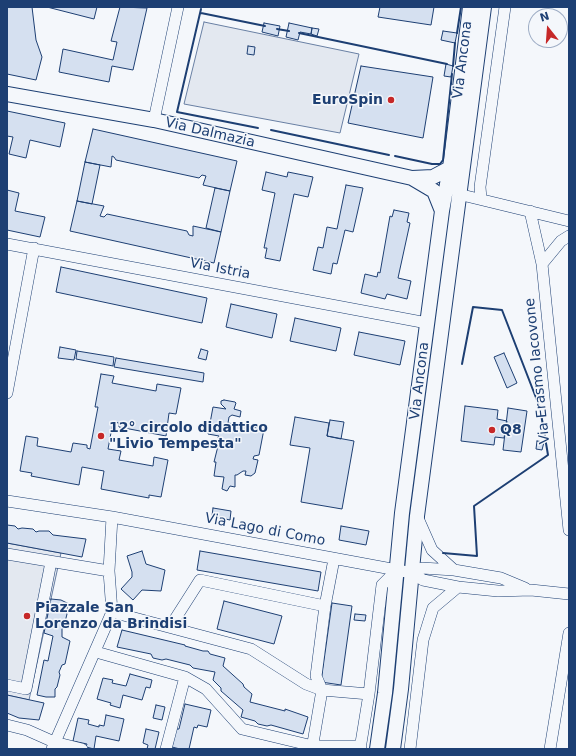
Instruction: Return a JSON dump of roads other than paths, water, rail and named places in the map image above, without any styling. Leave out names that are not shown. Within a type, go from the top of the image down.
[{"type":"street","points":[[154,120],[178,7]]},
{"type":"street","name":"Via Ancona","points":[[377,749],[402,513],[442,211],[450,168],[470,7]]},
{"type":"street","name":"Via Ancona","points":[[393,749],[401,689],[417,516],[458,194],[484,7]]},
{"type":"street","points":[[481,199],[480,187],[505,7]]},
{"type":"street","name":"Via Dalmazia","points":[[7,94],[154,120],[412,178],[433,177],[450,168]]},
{"type":"street","name":"Via Dalmazia","points":[[412,178],[434,191],[442,211]]},
{"type":"street","points":[[458,194],[569,221]]},
{"type":"street","name":"Via Erasmo Iacovone","points":[[530,211],[542,264],[569,530]]},
{"type":"street","points":[[542,264],[561,241],[569,236]]},
{"type":"street","name":"Via Istria","points":[[7,244],[427,323]]},
{"type":"street","points":[[7,393],[9,373],[34,248]]},
{"type":"street","name":"Via Lago di Como","points":[[7,501],[112,517],[397,570],[412,573],[423,580],[458,587],[498,591],[532,590],[569,594]]},
{"type":"street","points":[[417,516],[432,550],[454,570]]},
{"type":"street","points":[[53,746],[96,652],[112,612],[108,571],[112,517]]},
{"type":"street","points":[[7,554],[108,571]]},
{"type":"street","points":[[312,747],[322,690],[316,676],[325,606],[334,559]]},
{"type":"street","points":[[7,685],[26,689],[51,562]]},
{"type":"street","name":"Via Lago di Como","points":[[412,573],[422,568],[454,570],[502,578],[532,590]]},
{"type":"street","points":[[96,652],[185,677],[206,689],[242,729],[312,747],[360,748],[368,698],[382,585],[397,570]]},
{"type":"street","points":[[170,627],[200,580],[325,606]]},
{"type":"street","points":[[410,749],[423,640],[433,608],[458,587]]},
{"type":"street","points":[[112,612],[251,649],[306,684],[322,690],[368,698],[384,693]]},
{"type":"street","points":[[550,749],[569,633]]},
{"type":"street","points":[[166,749],[185,677]]},
{"type":"street","points":[[401,689],[414,713]]},
{"type":"street","points":[[7,725],[27,730],[53,746],[82,749]]},
{"type":"place","name":"EuroSpin","points":[[391,100]]},
{"type":"place","name":"Q8","points":[[492,430]]},
{"type":"place","name":"12° circolo didattico \"Livio Tempesta\"","points":[[101,436]]},
{"type":"place","name":"Piazzale San Lorenzo da Brindisi","points":[[27,616]]}]
